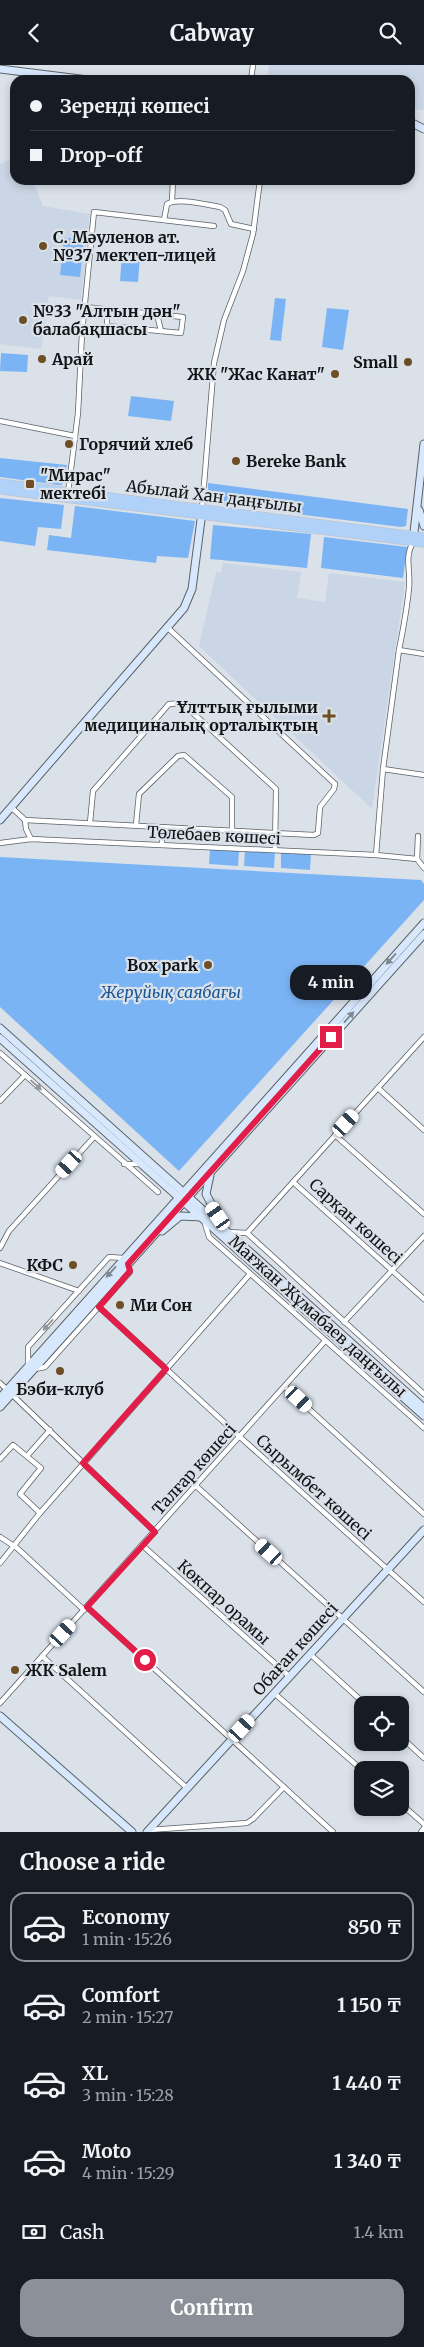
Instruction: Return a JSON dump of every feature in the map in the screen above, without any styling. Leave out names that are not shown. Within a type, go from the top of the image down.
[{"type":"main road","points":[[0,69],[48,75]]},
{"type":"main road","points":[[413,539],[424,444]]},
{"type":"main road","name":"Абылай Хан даңғылы","points":[[0,483],[67,495],[413,539],[424,543]]},
{"type":"main road","name":"Абылай Хан даңғылы","points":[[0,490],[67,495]]},
{"type":"main road","points":[[418,503],[420,520],[424,526]]},
{"type":"main road","points":[[0,819],[184,608],[192,589],[202,513]]},
{"type":"main road","name":"Абылай Хан даңғылы","points":[[413,539],[424,537]]},
{"type":"main road","points":[[0,1407],[10,1391],[31,1367],[184,1197],[424,923]]},
{"type":"main road","points":[[153,1236],[184,1197],[212,1170],[424,934]]},
{"type":"main road","name":"Мағжан Жұмабаев даңғылы","points":[[0,1028],[184,1197],[202,1218],[424,1416]]},
{"type":"main road","name":"Мағжан Жұмабаев даңғылы","points":[[0,1038],[142,1164],[226,1231],[424,1408]]},
{"type":"main road","points":[[212,1170],[206,1186],[206,1194],[226,1231]]},
{"type":"main road","points":[[126,1261],[153,1236],[180,1216],[202,1218]]},
{"type":"main road","points":[[0,1398],[10,1391]]},
{"type":"main road","name":"Обаған көшесі","points":[[148,1831],[424,1530]]},
{"type":"main road","points":[[0,1715],[132,1832]]},
{"type":"street","points":[[172,201],[173,185]]},
{"type":"street","points":[[202,513],[216,354],[224,320],[243,271],[254,229],[259,185]]},
{"type":"street","points":[[164,220],[166,204],[172,201],[220,207],[225,210],[231,224],[254,229]]},
{"type":"street","points":[[67,495],[75,436],[94,212],[214,226]]},
{"type":"street","points":[[85,307],[107,309],[157,314],[183,317],[181,333],[107,326],[107,309]]},
{"type":"street","points":[[157,314],[161,331]]},
{"type":"street","points":[[0,421],[75,436]]},
{"type":"street","points":[[376,855],[383,769],[409,585],[406,565],[413,539]]},
{"type":"street","points":[[25,820],[316,835],[320,807],[334,789],[335,784],[168,628]]},
{"type":"street","points":[[400,651],[424,654]]},
{"type":"street","points":[[90,823],[93,791],[169,704],[182,703],[276,789],[275,850]]},
{"type":"street","points":[[136,825],[139,794],[179,755],[186,756],[232,797],[232,830]]},
{"type":"street","points":[[383,769],[424,775]]},
{"type":"street","points":[[11,807],[25,820],[31,839]]},
{"type":"street","points":[[162,827],[162,845]]},
{"type":"street","points":[[418,836],[417,859],[424,867]]},
{"type":"street","name":"Төлебаев көшесі","points":[[0,843],[31,839],[376,855],[417,859]]},
{"type":"street","points":[[247,1233],[423,1040]]},
{"type":"street","points":[[0,1053],[158,1192]]},
{"type":"street","points":[[0,1101],[25,1075]]},
{"type":"street","points":[[378,1088],[424,1130]]},
{"type":"street","points":[[335,1135],[424,1214]]},
{"type":"street","points":[[0,1248],[9,1231],[94,1137]]},
{"type":"street","points":[[124,1163],[142,1164]]},
{"type":"street","name":"Сарқан көшесі","points":[[293,1182],[424,1299]]},
{"type":"street","name":"Мағжан Жұмабаев даңғылы","points":[[202,1218],[209,1237],[424,1428]]},
{"type":"street","points":[[226,1231],[247,1233],[424,1394]]},
{"type":"street","points":[[344,1322],[424,1236]]},
{"type":"street","points":[[109,1257],[126,1261],[130,1271],[99,1307],[45,1367],[31,1367],[28,1347],[109,1257]]},
{"type":"street","points":[[0,1263],[79,1291]]},
{"type":"street","points":[[0,1563],[83,1463],[250,1274]]},
{"type":"street","name":"Сырымбет көшесі","points":[[99,1307],[424,1602]]},
{"type":"street","name":"Талғар көшесі","points":[[0,1703],[326,1341]]},
{"type":"street","points":[[0,1383],[155,1532]]},
{"type":"street","points":[[285,1387],[424,1514]]},
{"type":"street","points":[[27,1456],[50,1430]]},
{"type":"street","points":[[0,1459],[13,1445],[41,1468],[20,1494],[40,1513]]},
{"type":"street","points":[[196,1486],[424,1692]]},
{"type":"street","points":[[0,1537],[14,1546],[85,1608],[232,1739],[332,1832]]},
{"type":"street","name":"Көкпар орамы","points":[[142,1546],[288,1677]]},
{"type":"street","points":[[310,1654],[356,1696]]},
{"type":"street","points":[[42,1656],[187,1788]]},
{"type":"street","points":[[274,1693],[354,1763]]},
{"type":"street","points":[[409,1744],[424,1758]]},
{"type":"street","points":[[148,1831],[247,1823],[284,1787]]},
{"type":"street","points":[[409,1811],[424,1824]]},
{"type":"street","points":[[421,1832],[424,1829]]},
{"type":"shaded area","points":[[269,65],[424,65],[424,110],[415,109],[415,75],[268,75]]},
{"type":"shaded area","name":"С. Мәуленов ат. №37 мектеп-лицей","points":[[10,159],[10,185],[34,185],[43,206],[90,214],[81,300],[49,296],[41,349],[0,344],[0,164]]},
{"type":"shaded area","name":"Ұлттық ғылыми медициналық орталықтың","points":[[223,563],[301,572],[297,598],[325,602],[329,573],[405,582],[372,809],[199,646],[216,572],[221,573]]},
{"type":"green space","points":[[64,238],[84,239],[80,277],[60,275]]},
{"type":"green space","points":[[122,254],[140,256],[138,282],[120,281]]},
{"type":"green space","points":[[275,298],[286,299],[281,341],[270,340]]},
{"type":"green space","points":[[327,308],[349,310],[343,350],[322,347]]},
{"type":"green space","points":[[1,353],[28,355],[27,372],[0,371]]},
{"type":"green space","points":[[131,396],[174,401],[171,421],[128,416]]},
{"type":"green space","points":[[0,458],[67,465],[62,485],[0,477]]},
{"type":"green space","points":[[208,483],[408,509],[406,526],[401,527],[216,504],[208,497]]},
{"type":"green space","points":[[0,498],[64,505],[61,529],[38,527],[35,546],[0,541]]},
{"type":"green space","points":[[75,506],[195,521],[188,558],[157,556],[156,563],[47,550],[49,535],[71,538]]},
{"type":"green space","points":[[213,525],[311,534],[307,568],[210,559]]},
{"type":"green space","points":[[324,537],[407,547],[403,578],[321,568]]},
{"type":"green space","points":[[210,849],[239,850],[238,866],[209,864]]},
{"type":"green space","points":[[245,850],[275,852],[274,868],[244,866]]},
{"type":"green space","points":[[281,852],[311,854],[310,870],[281,868]]},
{"type":"green space","name":"Жерұйық саябағы","points":[[0,857],[421,880],[424,884],[424,900],[179,1171],[0,1007]]},
{"type":"place","name":"С. Мәуленов ат. №37 мектеп-лицей","points":[[43,246]]},
{"type":"place","name":"№33 \"Алтын дән\" балабақшасы","points":[[23,320]]},
{"type":"place","name":"Арай","points":[[42,359]]},
{"type":"place","name":"Small","points":[[408,362]]},
{"type":"place","name":"ЖК \"Жас Канат\"","points":[[335,374]]},
{"type":"place","name":"Горячий хлеб","points":[[69,444]]},
{"type":"place","name":"Bereke Bank","points":[[236,461]]},
{"type":"place","name":"\"Мирас\" мектебі","points":[[30,484]]},
{"type":"place","name":"Ұлттық ғылыми медициналық орталықтың","points":[[329,716]]},
{"type":"place","name":"Box park","points":[[208,965]]},
{"type":"place","name":"КФС","points":[[73,1265]]},
{"type":"place","name":"Ми Сон","points":[[120,1305]]},
{"type":"place","name":"Бэби-клуб","points":[[60,1371]]},
{"type":"place","name":"ЖК Salem","points":[[15,1670]]},
{"type":"route","points":[[145,1660],[87,1607],[155,1532],[83,1463],[166,1369],[99,1307],[130,1271],[128,1264],[331,1037]]}]
